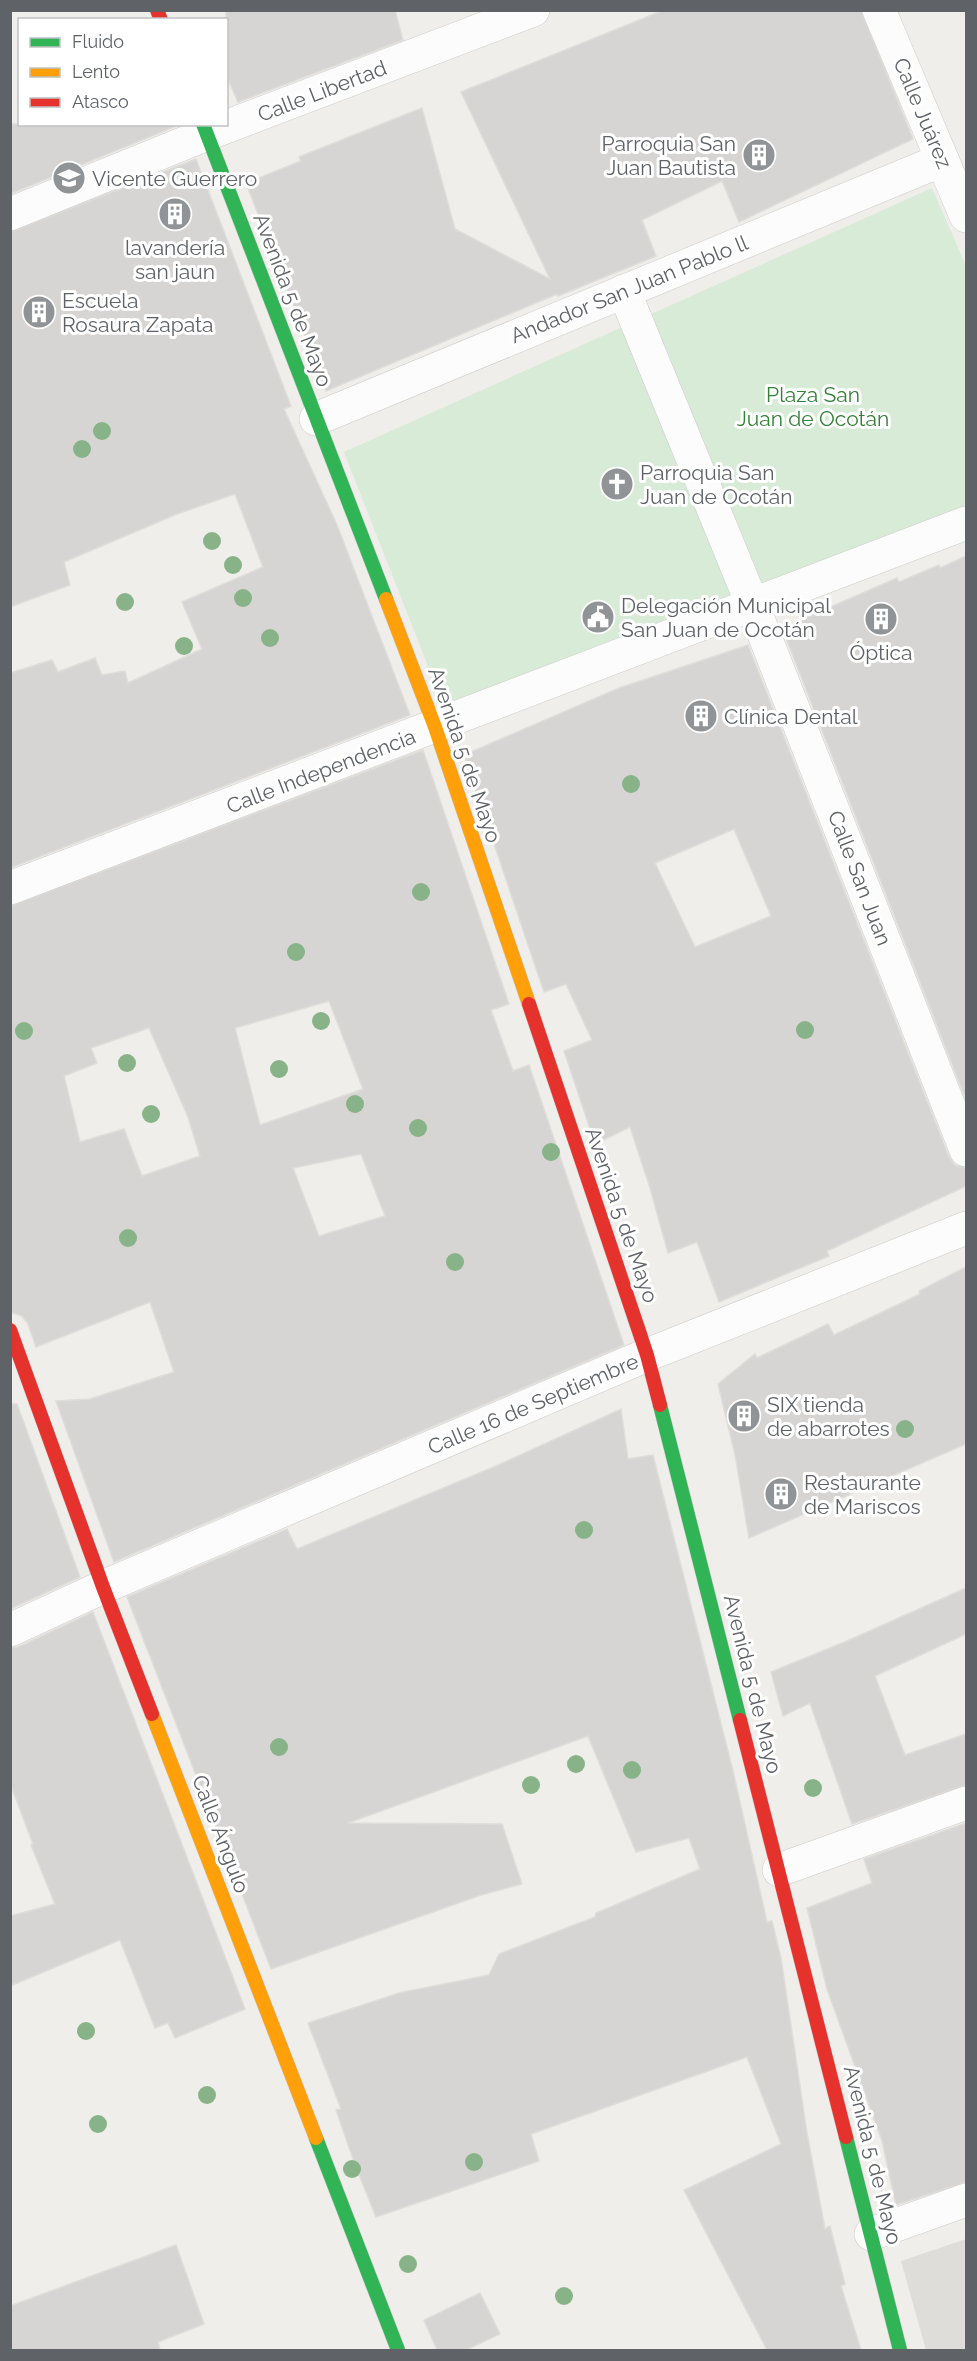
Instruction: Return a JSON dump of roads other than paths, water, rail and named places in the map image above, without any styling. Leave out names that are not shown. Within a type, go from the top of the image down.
[{"type":"main road","name":"Avenida 5 de Mayo","points":[[205,129],[435,727],[647,1355],[900,2350]]},
{"type":"main road","name":"Calle Ángulo","points":[[10,1330],[103,1587],[398,2350]]},
{"type":"street","name":"Calle Libertad","points":[[228,121],[533,10]]},
{"type":"street","name":"Calle Juárez","points":[[879,10],[966,216]]},
{"type":"street","name":"Calle Libertad","points":[[10,214],[205,129]]},
{"type":"street","name":"Andador San Juan Pablo ll","points":[[316,419],[942,160]]},
{"type":"street","name":"Calle San Juan","points":[[624,291],[753,606],[966,1150]]},
{"type":"street","name":"Calle Independencia","points":[[10,888],[966,523]]},
{"type":"street","name":"Calle 16 de Septiembre","points":[[10,1630],[103,1587],[647,1355],[966,1228]]},
{"type":"street","points":[[779,1870],[966,1803]]},
{"type":"street","points":[[871,2234],[966,2200]]},
{"type":"place","name":"Parroquia San Juan Bautista","points":[[759,155]]},
{"type":"place","name":"Vicente Guerrero","points":[[69,178]]},
{"type":"place","name":"lavandería san jaun","points":[[175,214]]},
{"type":"place","name":"Escuela Rosaura Zapata","points":[[39,312]]},
{"type":"place","name":"Parroquia San Juan de Ocotán","points":[[617,484]]},
{"type":"place","name":"Delegación Municipal San Juan de Ocotán","points":[[598,617]]},
{"type":"place","name":"Óptica","points":[[881,619]]},
{"type":"place","name":"Clínica Dental","points":[[701,716]]},
{"type":"place","name":"SIX tienda de abarrotes","points":[[744,1416]]},
{"type":"place","name":"Restaurante de Mariscos","points":[[781,1494]]},
{"type":"park label","name":"Plaza San Juan de Ocotán","points":[[813,406]]}]
